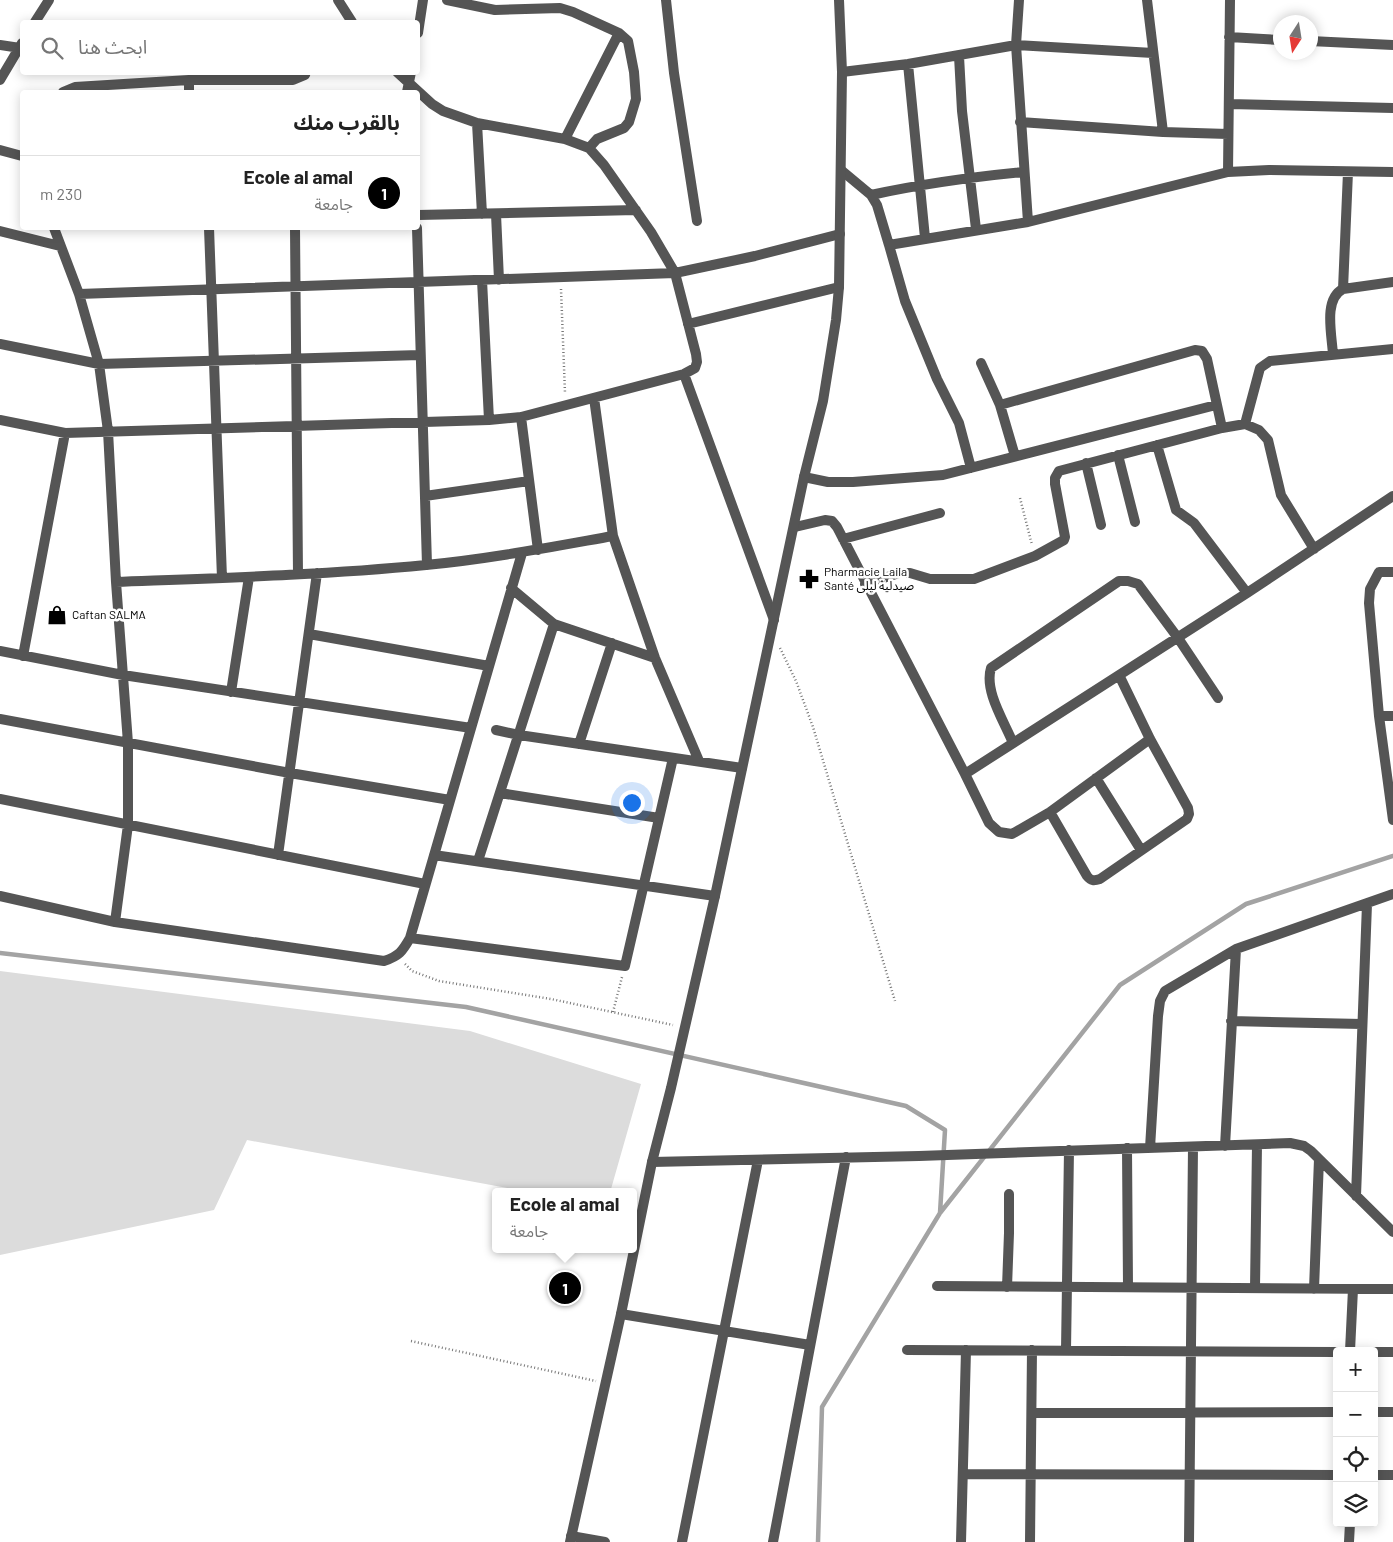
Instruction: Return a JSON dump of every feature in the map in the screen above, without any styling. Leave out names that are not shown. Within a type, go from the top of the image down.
[{"type":"street","points":[[36,20],[49,0]]},
{"type":"street","points":[[338,0],[351,20]]},
{"type":"street","points":[[420,20],[423,0]]},
{"type":"street","points":[[447,0],[496,10],[560,4],[618,33],[628,41],[634,72],[636,99],[629,122],[624,128],[597,139],[589,148]]},
{"type":"street","points":[[666,0],[674,73],[697,220]]},
{"type":"street","points":[[637,1236],[652,1162],[715,896],[795,527],[804,477],[823,401],[836,320],[839,287],[842,72],[839,0]]},
{"type":"street","points":[[1019,0],[1016,45],[1028,222]]},
{"type":"street","points":[[1147,0],[1163,132]]},
{"type":"street","points":[[1228,172],[1232,1]]},
{"type":"street","points":[[565,139],[618,33]]},
{"type":"street","points":[[1230,37],[1273,40]]},
{"type":"street","points":[[1318,41],[1393,45]]},
{"type":"street","points":[[0,44],[20,46]]},
{"type":"street","points":[[842,72],[908,64],[1016,45],[1153,53]]},
{"type":"street","points":[[0,80],[20,48]]},
{"type":"street","points":[[959,56],[962,111],[976,229]]},
{"type":"street","points":[[908,64],[925,238]]},
{"type":"street","points":[[68,90],[76,87],[189,80],[294,80],[305,75]]},
{"type":"street","points":[[398,75],[408,89]]},
{"type":"street","points":[[408,89],[410,75]]},
{"type":"street","points":[[189,80],[189,90]]},
{"type":"street","points":[[1,423],[65,433],[489,420],[521,417],[684,374],[695,368],[697,362],[675,274],[636,210],[604,164],[589,148],[565,139],[477,123],[444,111],[420,96]]},
{"type":"street","points":[[1229,104],[1393,108]]},
{"type":"street","points":[[1020,122],[1163,132],[1228,134]]},
{"type":"street","points":[[477,123],[482,214]]},
{"type":"street","points":[[0,150],[20,155]]},
{"type":"street","points":[[841,170],[872,195],[906,301],[937,379],[959,422],[971,468]]},
{"type":"street","points":[[889,245],[976,229],[1028,222],[1228,172],[1268,170],[1393,172]]},
{"type":"street","points":[[872,195],[970,177],[1024,172]]},
{"type":"street","points":[[1344,289],[1348,172]]},
{"type":"street","points":[[420,215],[636,210]]},
{"type":"street","points":[[496,214],[499,280]]},
{"type":"street","points":[[55,230],[79,294],[98,364],[108,431],[116,582],[128,743],[128,825],[115,922]]},
{"type":"street","points":[[210,230],[222,578]]},
{"type":"street","points":[[295,230],[298,574]]},
{"type":"street","points":[[417,230],[427,565]]},
{"type":"street","points":[[0,231],[60,246]]},
{"type":"street","points":[[79,294],[675,274],[840,234]]},
{"type":"street","points":[[482,280],[489,420]]},
{"type":"street","points":[[1333,355],[1330,307],[1333,297],[1337,292],[1344,289],[1393,282]]},
{"type":"street","points":[[688,324],[839,287]]},
{"type":"street","points":[[0,344],[98,364],[420,355]]},
{"type":"street","points":[[1244,424],[1260,368],[1264,364],[1270,361],[1393,349]]},
{"type":"street","points":[[1000,405],[1195,350],[1202,351],[1207,359],[1222,428]]},
{"type":"street","points":[[981,363],[1000,405],[1015,456]]},
{"type":"street","points":[[684,374],[774,620]]},
{"type":"street","points":[[594,398],[614,536],[655,658],[699,762]]},
{"type":"street","points":[[804,477],[828,482],[853,482],[943,475],[1216,404]]},
{"type":"street","points":[[521,417],[538,550]]},
{"type":"street","points":[[865,584],[899,573],[910,573],[930,580],[974,579],[1035,556],[1064,540],[1065,537],[1055,484],[1057,474],[1064,469],[1244,424],[1259,430],[1268,440],[1281,496],[1314,549]]},
{"type":"street","points":[[23,656],[65,433]]},
{"type":"street","points":[[1157,445],[1176,510],[1194,523],[1247,594]]},
{"type":"street","points":[[1118,456],[1136,522]]},
{"type":"street","points":[[1086,464],[1101,525]]},
{"type":"street","points":[[425,496],[529,481]]},
{"type":"street","points":[[965,774],[1247,594],[1393,496]]},
{"type":"street","points":[[843,540],[940,513]]},
{"type":"street","points":[[795,527],[825,520],[832,521],[989,823],[999,832],[1012,834],[1050,812],[1150,739]]},
{"type":"street","points":[[116,582],[317,573],[427,565],[522,553],[614,536]]},
{"type":"street","points":[[0,896],[115,922],[384,961],[397,956],[404,949],[410,938],[522,553]]},
{"type":"street","points":[[1393,572],[1380,572],[1370,590],[1369,603],[1379,716],[1393,820]]},
{"type":"street","points":[[278,855],[317,573]]},
{"type":"street","points":[[231,692],[248,576]]},
{"type":"street","points":[[1013,743],[990,691],[988,677],[991,668],[1119,581],[1138,584],[1178,638],[1218,698]]},
{"type":"street","points":[[511,588],[554,624],[655,658]]},
{"type":"street","points":[[478,862],[554,624]]},
{"type":"street","points":[[309,634],[489,666]]},
{"type":"street","points":[[580,744],[612,643]]},
{"type":"street","points":[[0,651],[123,676],[471,728]]},
{"type":"street","points":[[1050,812],[1087,876],[1090,880],[1095,881],[1187,819],[1189,814],[1188,808],[1118,675]]},
{"type":"street","points":[[1379,716],[1393,716]]},
{"type":"street","points":[[0,719],[290,773],[450,800]]},
{"type":"street","points":[[496,730],[742,768]]},
{"type":"street","points":[[410,938],[625,966],[673,758]]},
{"type":"street","points":[[1096,778],[1141,850]]},
{"type":"street","points":[[500,793],[659,818]]},
{"type":"street","points":[[0,799],[425,884]]},
{"type":"street","points":[[434,855],[715,896]]},
{"type":"street","points":[[1150,1148],[1160,1001],[1165,991],[1236,949],[1393,894]]},
{"type":"street","points":[[1356,1196],[1367,904]]},
{"type":"street","points":[[1224,1146],[1236,949]]},
{"type":"street","points":[[1231,1021],[1362,1024]]},
{"type":"street","points":[[652,1162],[919,1156],[1290,1143],[1304,1146],[1393,1232]]},
{"type":"street","points":[[1255,1288],[1257,1145]]},
{"type":"street","points":[[1189,1542],[1193,1147]]},
{"type":"street","points":[[1127,1148],[1128,1287]]},
{"type":"street","points":[[1066,1350],[1070,1150]]},
{"type":"street","points":[[773,1542],[846,1157]]},
{"type":"street","points":[[1314,1288],[1319,1159]]},
{"type":"street","points":[[682,1542],[758,1160]]},
{"type":"street","points":[[1007,1286],[1009,1194]]},
{"type":"street","points":[[602,1542],[570,1539],[633,1253]]},
{"type":"street","points":[[937,1286],[1393,1289]]},
{"type":"street","points":[[1350,1347],[1353,1289]]},
{"type":"street","points":[[621,1314],[810,1345]]},
{"type":"street","points":[[907,1350],[1333,1352]]},
{"type":"street","points":[[961,1542],[966,1350]]},
{"type":"street","points":[[1030,1542],[1032,1350]]},
{"type":"street","points":[[1378,1352],[1393,1352]]},
{"type":"street","points":[[1032,1413],[1333,1412]]},
{"type":"street","points":[[1378,1412],[1393,1412]]},
{"type":"street","points":[[962,1474],[1333,1475]]},
{"type":"street","points":[[1378,1475],[1393,1475]]},
{"type":"street","points":[[1349,1542],[1350,1527]]},
{"type":"path","points":[[561,278],[565,405]]},
{"type":"path","points":[[1020,498],[1035,556]]},
{"type":"path","points":[[771,631],[796,681],[813,728],[895,1001]]},
{"type":"path","points":[[397,956],[412,971],[439,981],[551,998],[684,1028]]},
{"type":"path","points":[[613,1012],[625,966]]},
{"type":"path","points":[[411,1341],[604,1383]]},
{"type":"shaded area","points":[[0,971],[470,1031],[641,1084],[611,1188],[507,1188],[247,1140],[214,1210],[0,1255]]},
{"type":"waterway","points":[[818,1542],[822,1407],[940,1213],[1120,985],[1246,904],[1393,856]]},
{"type":"waterway","points":[[0,953],[466,1007],[906,1106],[945,1130],[940,1213]]},
{"type":"place","name":"Pharmacie Laila Santé صيدلية ليلى","points":[[809,579]]},
{"type":"place","name":"Caftan SALMA","points":[[57,615]]},
{"type":"place","name":"Ecole al amal","points":[[565,1288]]}]
